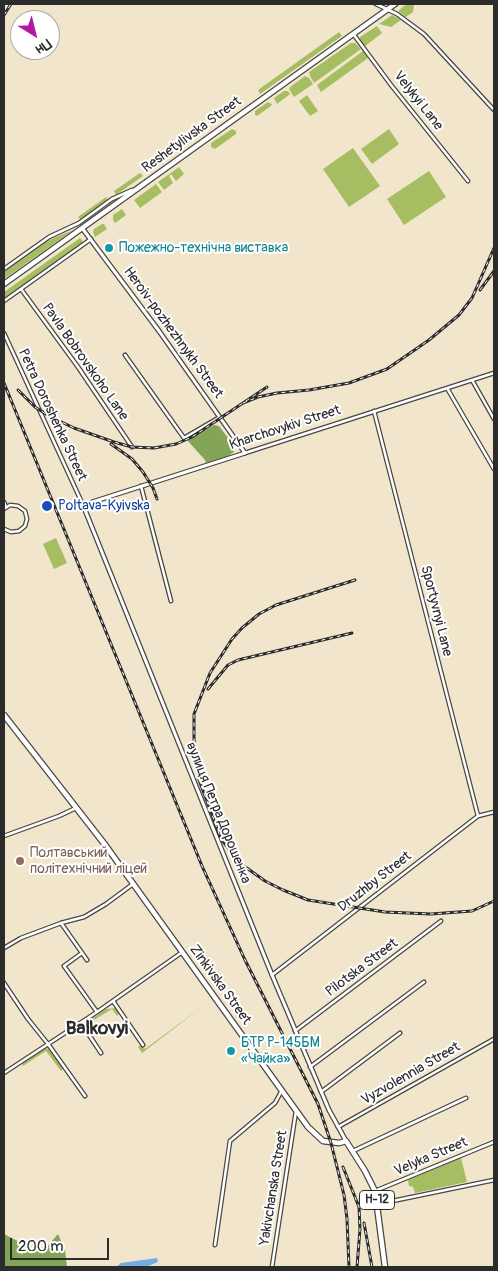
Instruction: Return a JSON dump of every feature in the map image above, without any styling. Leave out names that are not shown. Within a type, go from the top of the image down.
[{"type":"main road","name":"Reshetylivska Street","points":[[4,284],[395,4]]},
{"type":"main road","name":"Zinkivska Street","points":[[4,715],[133,884],[296,1111],[320,1139],[335,1143],[346,1142]]},
{"type":"main road","name":"Н-12","points":[[346,1142],[365,1171],[375,1191],[385,1267]]},
{"type":"street","points":[[376,4],[387,9],[424,34],[494,110]]},
{"type":"street","name":"Velykyi Lane","points":[[353,33],[391,85],[468,181]]},
{"type":"street","points":[[4,269],[49,237],[78,223],[112,199],[136,189]]},
{"type":"street","points":[[78,223],[82,228]]},
{"type":"street","name":"Heroiv-pozhezhnykh Street","points":[[82,228],[245,452]]},
{"type":"street","points":[[4,301],[90,239]]},
{"type":"street","name":"Pavla Bobrovskoho Lane","points":[[21,289],[78,367],[132,447]]},
{"type":"street","name":"Petra Doroshenka Street","points":[[4,333],[83,504]]},
{"type":"street","points":[[125,355],[184,438],[220,417]]},
{"type":"street","name":"Kharchovykiv Street","points":[[83,504],[494,372]]},
{"type":"street","points":[[472,380],[494,419]]},
{"type":"street","points":[[447,388],[494,469]]},
{"type":"street","name":"Sportyvnyi Lane","points":[[374,411],[478,816]]},
{"type":"street","points":[[141,486],[170,601]]},
{"type":"street","points":[[4,502],[5,508],[12,505],[20,507],[25,511],[27,518],[25,526],[19,531],[11,532],[4,529]]},
{"type":"street","name":"вулиця Петра Дорошенка","points":[[83,504],[272,975],[310,1067],[338,1127]]},
{"type":"street","points":[[4,836],[76,808]]},
{"type":"street","name":"Druzhby Street","points":[[272,975],[478,816],[494,812]]},
{"type":"street","points":[[4,948],[21,938],[61,923],[84,917],[106,904],[133,884]]},
{"type":"street","name":"Pilotska Street","points":[[295,1031],[441,921]]},
{"type":"street","points":[[61,923],[87,960]]},
{"type":"street","points":[[4,1073],[97,1012],[182,952]]},
{"type":"street","points":[[82,953],[64,966],[97,1012]]},
{"type":"street","points":[[310,1067],[424,982]]},
{"type":"street","points":[[4,983],[85,1096]]},
{"type":"street","points":[[113,1001],[143,1045]]},
{"type":"street","points":[[80,1023],[101,1053]]},
{"type":"street","points":[[322,1092],[400,1033]]},
{"type":"street","name":"Vyzvolennia Street","points":[[338,1127],[494,1039]]},
{"type":"street","points":[[215,1246],[230,1141],[275,1103],[282,1090]]},
{"type":"street","points":[[353,1152],[466,1098]]},
{"type":"street","name":"Yakivchanska Street","points":[[272,1267],[296,1111]]},
{"type":"street","name":"Н-12","points":[[338,1127],[346,1142]]},
{"type":"street","name":"Velyka Street","points":[[375,1191],[494,1142]]},
{"type":"street","points":[[378,1204],[494,1180]]},
{"type":"green space","points":[[407,4],[414,4],[413,12],[406,17],[399,10]]},
{"type":"green space","points":[[392,15],[401,20],[391,27],[379,24]]},
{"type":"green space","points":[[377,26],[382,33],[364,47],[360,37]]},
{"type":"green space","points":[[339,32],[342,36],[260,94],[258,90]]},
{"type":"green space","points":[[351,43],[355,43],[361,49],[314,83],[309,72]]},
{"type":"green space","points":[[363,51],[368,58],[321,92],[317,85]]},
{"type":"green space","points":[[305,76],[313,84],[294,97],[289,89],[290,87]]},
{"type":"green space","points":[[284,91],[288,91],[290,94],[277,104],[274,98]]},
{"type":"green space","points":[[307,95],[318,111],[310,116],[299,101]]},
{"type":"green space","points":[[268,102],[272,104],[271,106],[257,116],[255,115],[255,111]]},
{"type":"green space","points":[[232,129],[236,131],[236,134],[215,149],[211,147],[211,143]]},
{"type":"green space","points":[[389,129],[399,144],[372,164],[361,149]]},
{"type":"green space","points":[[353,148],[380,186],[349,207],[323,169]]},
{"type":"green space","points":[[179,167],[184,174],[176,181],[171,174],[169,176],[173,183],[164,190],[158,182]]},
{"type":"green space","points":[[429,171],[446,197],[404,225],[387,199]]},
{"type":"green space","points":[[140,173],[143,176],[116,195],[114,191]]},
{"type":"green space","points":[[156,184],[162,192],[140,208],[134,200]]},
{"type":"green space","points":[[106,197],[108,200],[81,220],[78,217]]},
{"type":"green space","points":[[122,209],[126,215],[115,223],[113,215]]},
{"type":"green space","points":[[102,224],[107,229],[95,237],[94,229]]},
{"type":"green space","points":[[73,230],[4,279],[4,270],[42,243]]},
{"type":"green space","points":[[80,238],[84,243],[4,299],[4,292]]},
{"type":"green space","points":[[214,425],[219,426],[234,446],[234,452],[228,456],[206,463],[187,440]]},
{"type":"green space","points":[[56,538],[67,563],[54,569],[43,544]]},
{"type":"green space","points":[[202,1007],[142,1053],[138,1047],[141,1045],[145,1049]]},
{"type":"green space","points":[[116,1008],[119,1014],[117,1016],[112,1009],[86,1025],[84,1024],[106,1009]]},
{"type":"green space","points":[[46,1048],[50,1049],[64,1068],[61,1071],[46,1051],[23,1066],[22,1063]]},
{"type":"green space","points":[[461,1158],[467,1182],[415,1193],[413,1187],[409,1186],[408,1180]]},
{"type":"green space","points":[[4,1234],[33,1249],[46,1248],[58,1234],[65,1250],[67,1267],[4,1267]]},
{"type":"water","points":[[157,1258],[158,1262],[146,1267],[116,1267],[121,1263]]},
{"type":"railway","points":[[4,15],[11,4]]},
{"type":"railway","points":[[243,403],[258,397],[277,393],[349,383],[387,369],[429,340],[459,315],[472,298],[494,248]]},
{"type":"railway","points":[[480,290],[494,271]]},
{"type":"railway","points":[[4,383],[202,866],[245,960],[318,1104],[331,1143],[344,1195],[349,1267]]},
{"type":"railway","points":[[18,390],[35,407],[74,428],[132,447],[154,448],[176,444],[192,437],[267,387]]},
{"type":"railway","points":[[111,444],[132,459],[143,472],[153,488],[157,499]]},
{"type":"railway","points":[[355,580],[276,605],[259,614],[232,639],[210,673],[194,714],[194,739],[198,777],[221,839],[244,866],[265,881],[308,900],[385,912],[431,914],[472,911],[494,901]]},
{"type":"railway","points":[[208,689],[228,665],[238,660],[352,633]]},
{"type":"railway","points":[[343,1167],[359,1207],[360,1229],[357,1267]]},
{"type":"railway","points":[[364,1223],[372,1267]]},
{"type":"place","name":"Пожежно-технічна виставка","points":[[109,248]]},
{"type":"place","name":"Poltava-Kyivska","points":[[47,506]]},
{"type":"place","name":"Полтавський політехнічний ліцей","points":[[20,861]]},
{"type":"place","name":"БТР Р-145БМ «Чайка»","points":[[231,1051]]},
{"type":"district","name":"Balkovyi","points":[[97,1029]]}]
